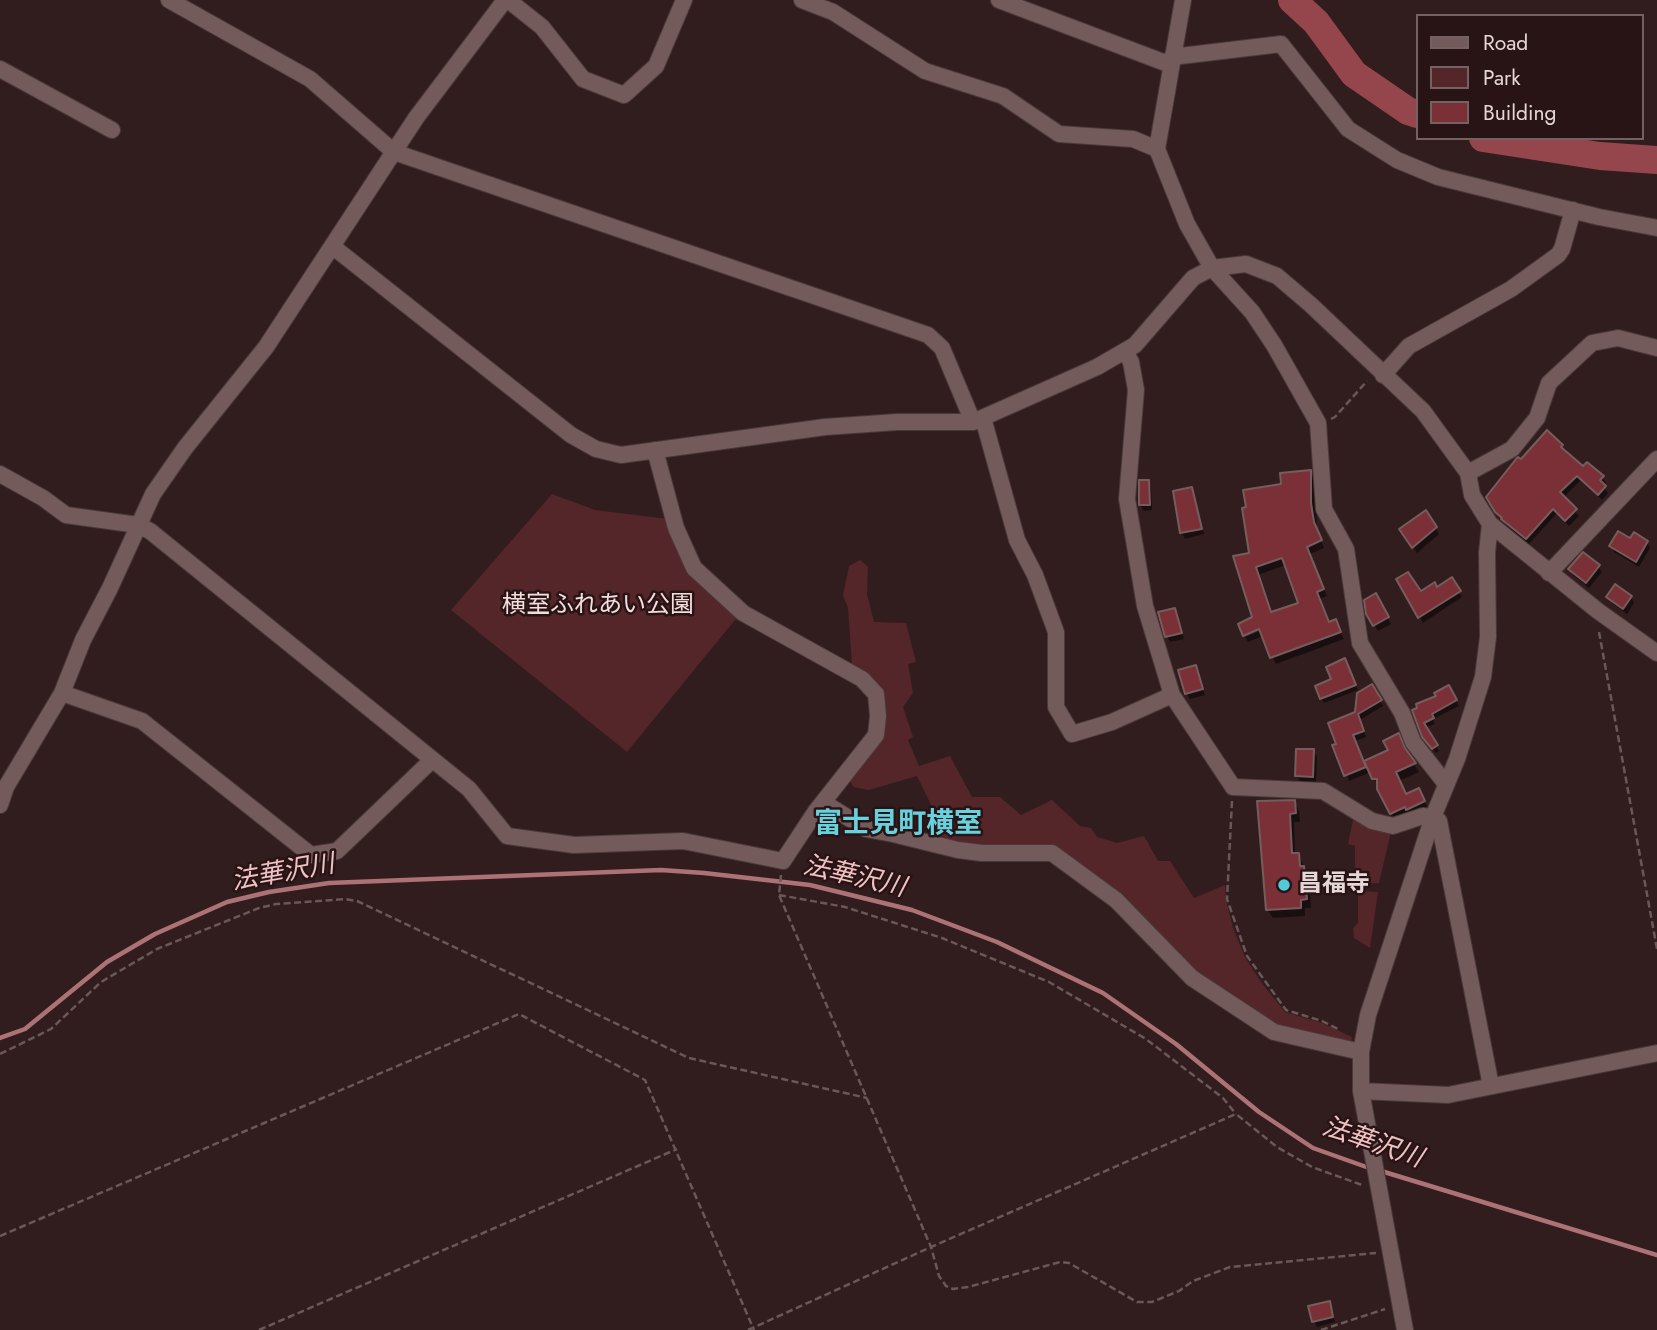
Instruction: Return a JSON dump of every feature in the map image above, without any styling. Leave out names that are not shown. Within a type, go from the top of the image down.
[{"type":"street","points":[[169,0],[310,79],[394,152],[928,335],[942,348],[978,420],[1017,540],[1035,575],[1056,632],[1056,707],[1072,734],[1112,722],[1172,695]]},
{"type":"street","points":[[0,805],[6,787],[62,693],[83,640],[153,494],[266,347],[416,118],[507,0],[542,27],[583,79],[624,94],[656,66],[684,0]]},
{"type":"street","points":[[802,0],[833,12],[925,71],[1003,96],[1059,134],[1133,139],[1157,149]]},
{"type":"street","points":[[999,0],[1171,61],[1282,44],[1348,129],[1397,160],[1438,177],[1657,228]]},
{"type":"street","points":[[1183,0],[1157,149],[1187,224],[1212,268],[1259,323],[1318,423],[1324,509],[1346,549],[1360,643],[1402,713],[1413,742],[1446,784]]},
{"type":"street","points":[[0,69],[112,130]]},
{"type":"street","points":[[1380,372],[1409,346],[1511,289],[1558,255],[1573,210]]},
{"type":"street","points":[[332,246],[571,435],[596,449],[621,456],[825,427],[978,420],[1097,367],[1125,351],[1135,345],[1193,278],[1212,268],[1245,264],[1277,276],[1423,411],[1468,473],[1472,495],[1489,524],[1598,611],[1657,653]]},
{"type":"street","points":[[1468,473],[1511,449],[1537,418],[1549,383],[1592,343],[1618,338],[1657,348]]},
{"type":"street","points":[[1125,351],[1131,362],[1136,390],[1127,499],[1145,606],[1172,695],[1233,787],[1323,791],[1372,821],[1393,826],[1423,816],[1439,821],[1492,1086]]},
{"type":"street","points":[[0,474],[43,498],[66,515],[138,525],[150,531],[431,761],[469,789],[507,836],[574,845],[683,841],[783,861],[823,802],[876,735],[876,694],[862,679],[743,613],[694,568],[676,528],[655,450]]},
{"type":"street","points":[[1549,573],[1657,459]]},
{"type":"street","points":[[1405,1330],[1361,1091],[1361,1052],[1368,1015],[1433,817],[1457,759],[1483,677],[1488,637],[1489,524]]},
{"type":"street","points":[[62,693],[142,721],[311,855],[337,851],[431,761]]},
{"type":"street","points":[[823,802],[866,829],[958,850],[982,853],[1052,853],[1116,900],[1192,978],[1274,1031],[1361,1052]]},
{"type":"street","points":[[1361,1091],[1448,1095],[1657,1053]]},
{"type":"path","points":[[1318,423],[1335,417],[1380,372]]},
{"type":"path","points":[[1598,611],[1597,626],[1657,949]]},
{"type":"path","points":[[1233,787],[1227,899],[1247,956],[1286,1010],[1322,1021],[1339,1030]]},
{"type":"path","points":[[783,861],[779,895],[931,1247],[939,1276],[946,1286],[953,1289],[968,1287],[1060,1262],[1069,1263],[1136,1301],[1152,1302],[1179,1291],[1193,1281],[1230,1268],[1390,1252]]},
{"type":"path","points":[[779,895],[845,907],[942,939],[1049,982],[1146,1040],[1223,1098],[1236,1114],[1277,1147],[1312,1167],[1378,1192]]},
{"type":"path","points":[[0,1054],[51,1029],[101,982],[157,948],[259,908],[345,899],[357,901],[689,1058],[867,1098]]},
{"type":"path","points":[[0,1236],[519,1014],[645,1080],[754,1329]]},
{"type":"path","points":[[748,1330],[1236,1114]]},
{"type":"path","points":[[259,1330],[677,1149]]},
{"type":"path","points":[[1321,1330],[1400,1304]]},
{"type":"green space","name":"横室ふれあい公園","points":[[552,494],[595,510],[668,519],[673,538],[739,615],[627,752],[451,610]]},
{"type":"green space","points":[[860,560],[868,567],[867,594],[874,622],[906,623],[916,662],[908,664],[913,693],[903,707],[913,737],[908,740],[919,766],[950,756],[972,797],[1000,797],[1021,815],[1052,800],[1080,826],[1091,828],[1097,837],[1117,843],[1144,836],[1158,861],[1170,861],[1194,898],[1225,885],[1233,928],[1245,957],[1261,982],[1285,1012],[1322,1023],[1352,1037],[1350,1046],[1275,1029],[1195,974],[1053,849],[983,849],[934,839],[934,811],[917,776],[869,790],[854,787],[847,777],[880,737],[863,672],[852,664],[848,608],[843,595],[849,566]]},
{"type":"green space","points":[[1353,820],[1391,832],[1379,883],[1350,883],[1347,876],[1355,873],[1355,846],[1348,844]]},
{"type":"green space","points":[[1358,891],[1378,892],[1370,948],[1354,938],[1353,928],[1358,923]]},
{"type":"building","points":[[1547,430],[1563,445],[1561,447],[1583,466],[1587,462],[1604,476],[1600,480],[1606,486],[1598,495],[1577,476],[1560,492],[1577,509],[1565,521],[1553,509],[1526,539],[1501,519],[1486,497],[1516,459],[1521,459]]},
{"type":"building","points":[[1311,470],[1311,503],[1314,522],[1322,540],[1307,547],[1324,589],[1317,592],[1329,622],[1336,619],[1341,632],[1270,658],[1259,629],[1243,636],[1238,624],[1252,617],[1233,556],[1249,553],[1242,508],[1246,507],[1243,490],[1281,484],[1280,473]],"holes":[[[1282,558],[1298,603],[1271,612],[1256,567]]]},
{"type":"building","points":[[1139,480],[1149,480],[1150,505],[1139,505]]},
{"type":"building","points":[[1192,487],[1202,529],[1180,533],[1173,491]]},
{"type":"building","points":[[1426,510],[1437,527],[1412,548],[1399,529]]},
{"type":"building","points":[[1618,531],[1630,538],[1634,532],[1648,541],[1636,562],[1609,546]]},
{"type":"building","points":[[1583,552],[1600,565],[1586,583],[1568,569]]},
{"type":"building","points":[[1408,572],[1421,591],[1435,582],[1437,587],[1452,577],[1461,591],[1418,618],[1396,579]]},
{"type":"building","points":[[1615,584],[1632,596],[1623,609],[1606,597]]},
{"type":"building","points":[[1376,593],[1389,617],[1373,626],[1366,614],[1364,600]]},
{"type":"building","points":[[1175,608],[1182,633],[1165,637],[1158,612]]},
{"type":"building","points":[[1345,658],[1356,685],[1320,699],[1315,686],[1331,679],[1326,667]]},
{"type":"building","points":[[1196,665],[1203,689],[1185,694],[1178,670]]},
{"type":"building","points":[[1372,684],[1382,700],[1358,714],[1364,731],[1353,735],[1366,767],[1344,776],[1332,745],[1336,744],[1328,723],[1355,712],[1357,693]]},
{"type":"building","points":[[1449,685],[1457,700],[1432,714],[1434,718],[1424,723],[1438,745],[1432,749],[1422,737],[1412,710],[1417,708],[1416,704],[1436,696],[1434,693]]},
{"type":"building","points":[[1399,733],[1405,748],[1416,763],[1396,772],[1406,794],[1419,788],[1425,801],[1390,814],[1377,789],[1377,779],[1372,779],[1364,761],[1388,750],[1383,741]]},
{"type":"building","points":[[1296,749],[1314,749],[1313,777],[1295,776]]},
{"type":"building","points":[[1295,800],[1296,813],[1290,814],[1292,853],[1299,853],[1300,866],[1304,866],[1307,899],[1301,900],[1301,908],[1266,910],[1257,801]]},
{"type":"building","points":[[1330,1301],[1333,1317],[1312,1322],[1308,1306]]},
{"type":"waterway","points":[[1292,0],[1316,22],[1354,74],[1416,114]]},
{"type":"waterway","points":[[1496,140],[1600,156],[1657,160]]},
{"type":"waterway","name":"法華沢川","points":[[0,1038],[25,1029],[107,962],[155,934],[227,902],[269,892],[329,883],[661,870],[704,873],[810,885],[912,910],[997,942],[1103,993],[1176,1044],[1259,1112],[1313,1148],[1372,1169]]},
{"type":"waterway","name":"法華沢川","points":[[1381,1171],[1657,1255]]},
{"type":"place","name":"昌福寺","points":[[1284,885]]},
{"type":"district","name":"富士見町横室","points":[[898,825]]}]
